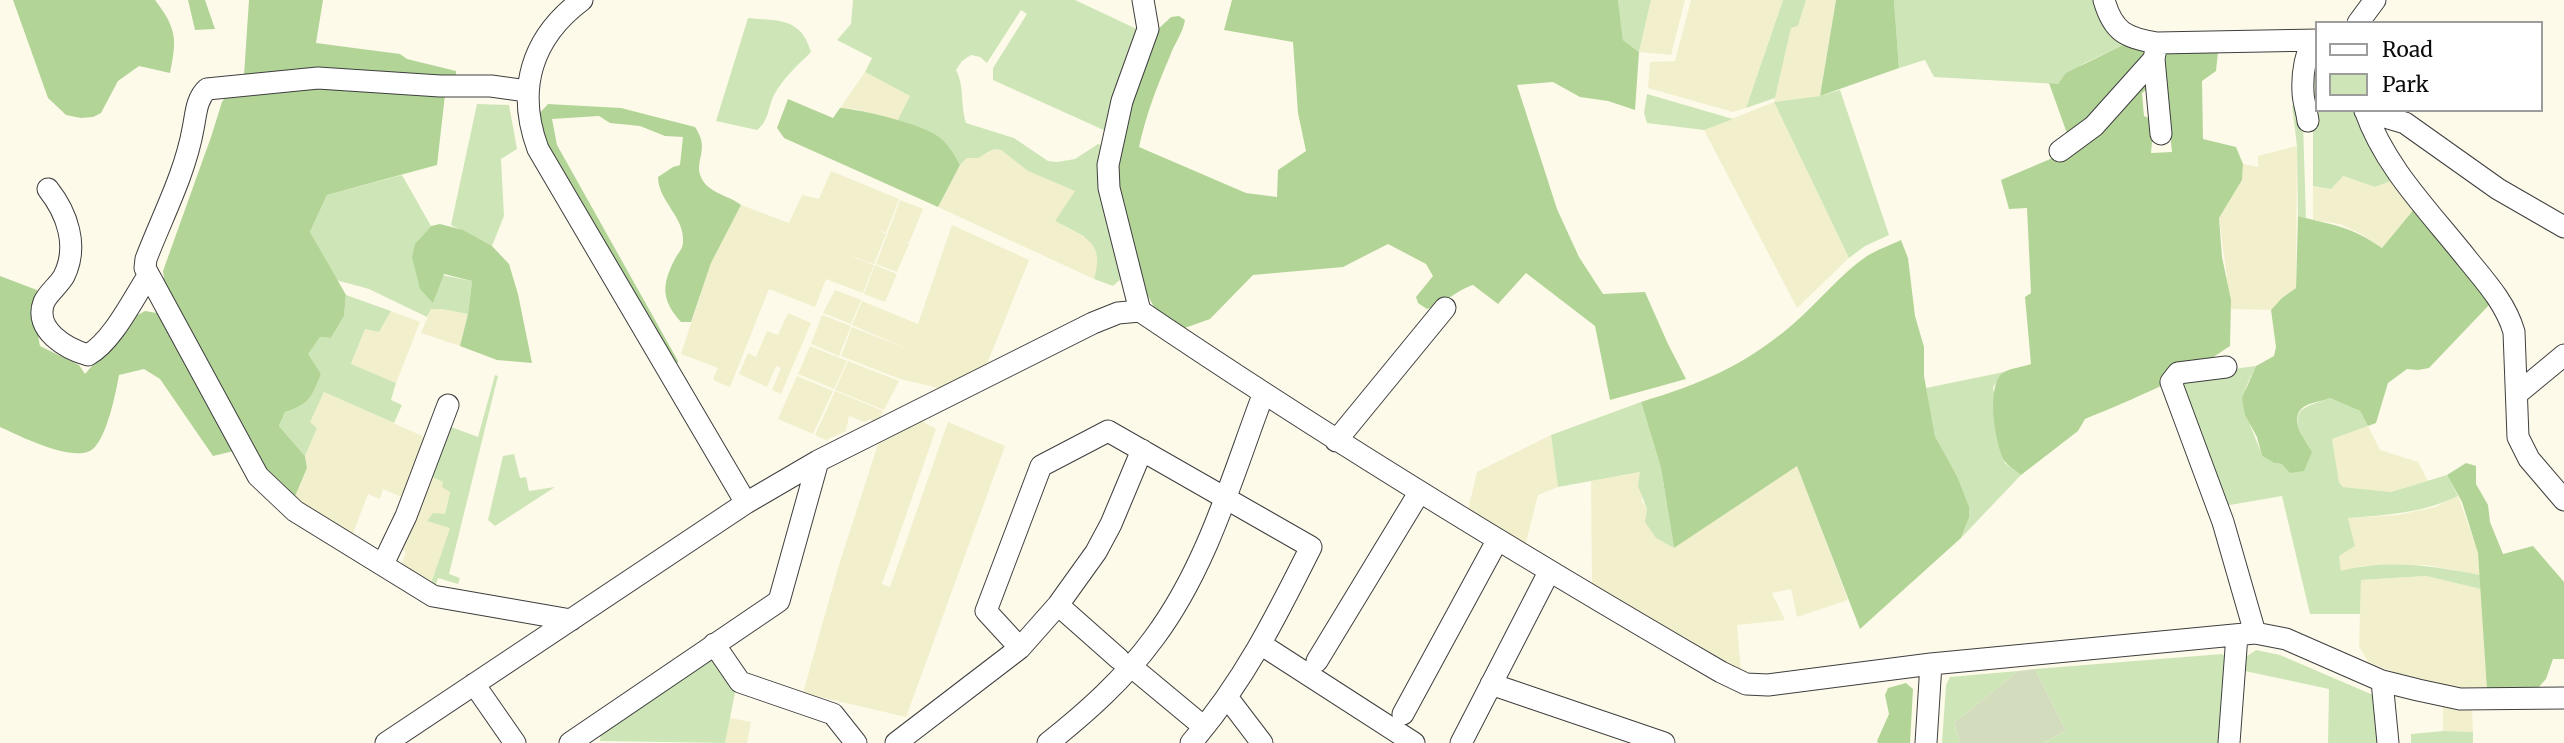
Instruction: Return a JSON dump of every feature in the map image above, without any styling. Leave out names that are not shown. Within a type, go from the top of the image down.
[{"type":"street","points":[[582,0],[569,10],[544,39],[531,69],[527,91],[531,130],[538,149],[746,503]]},
{"type":"street","points":[[1140,311],[1109,188],[1108,165],[1122,101],[1148,29],[1143,0]]},
{"type":"street","points":[[2104,0],[2109,17],[2123,33],[2155,51],[2314,41]]},
{"type":"street","points":[[2359,21],[2375,0]]},
{"type":"street","points":[[2308,121],[2302,96],[2305,57],[2314,41]]},
{"type":"street","points":[[2155,51],[2161,134]]},
{"type":"street","points":[[2060,151],[2094,126],[2155,51]]},
{"type":"street","points":[[527,91],[491,86],[440,86],[318,78],[206,89],[198,101],[183,167],[146,259],[148,276],[258,476],[295,511],[433,596],[571,620]]},
{"type":"street","points":[[2365,112],[2372,132],[2387,158],[2486,283],[2510,319],[2514,332],[2516,425],[2521,447],[2564,500]]},
{"type":"street","points":[[2368,112],[2405,123],[2498,189],[2564,227]]},
{"type":"street","points":[[48,189],[67,219],[70,236],[70,257],[64,275],[44,303],[43,318],[52,336],[70,350],[88,355],[95,351],[114,330],[148,276]]},
{"type":"street","points":[[1336,441],[1445,308]]},
{"type":"street","points":[[386,743],[746,503],[818,461],[1093,323],[1118,313],[1140,311],[1262,395],[1419,493],[1549,572],[1746,684],[1768,685],[1931,664],[2246,634],[2286,639],[2382,681],[2438,695],[2460,699],[2564,698]]},
{"type":"street","points":[[2517,394],[2564,355]]},
{"type":"street","points":[[2226,367],[2178,373],[2171,382],[2223,522],[2246,634],[2230,743]]},
{"type":"street","points":[[1048,743],[1082,716],[1131,668],[1155,636],[1198,564],[1262,395]]},
{"type":"street","points":[[383,564],[406,516],[448,405]]},
{"type":"street","points":[[1020,648],[986,611],[1041,466],[1108,431],[1311,547],[1262,645],[1198,735],[1139,673]]},
{"type":"street","points":[[896,743],[1020,648],[1058,605],[1096,552],[1111,524],[1142,450]]},
{"type":"street","points":[[579,741],[779,601],[818,461]]},
{"type":"street","points":[[1317,661],[1419,493]]},
{"type":"street","points":[[1403,714],[1497,541]]},
{"type":"street","points":[[1461,743],[1549,572]]},
{"type":"street","points":[[1058,605],[1119,659]]},
{"type":"street","points":[[714,644],[740,682],[834,714],[856,743]]},
{"type":"street","points":[[1262,645],[1414,743]]},
{"type":"street","points":[[1926,743],[1931,664]]},
{"type":"street","points":[[2382,681],[2389,743]]},
{"type":"street","points":[[474,684],[514,743]]},
{"type":"street","points":[[1491,684],[1664,743]]},
{"type":"street","points":[[1227,697],[1262,743]]},
{"type":"shaded area","points":[[1651,0],[1685,0],[1671,55],[1639,52]]},
{"type":"shaded area","points":[[1691,0],[1783,0],[1746,108],[1733,112],[1648,88],[1650,62],[1675,61]]},
{"type":"shaded area","points":[[1806,0],[1836,0],[1820,96],[1774,102],[1791,28],[1798,26]]},
{"type":"shaded area","points":[[865,72],[910,96],[897,121],[856,109],[840,108]]},
{"type":"shaded area","points":[[1774,102],[1849,258],[1797,308],[1704,130]]},
{"type":"shaded area","points":[[2297,146],[2296,288],[2271,310],[2231,309],[2219,218],[2242,180],[2243,164],[2258,167],[2258,156]]},
{"type":"shaded area","points":[[994,149],[1001,150],[1028,171],[1076,191],[1055,221],[1091,241],[1099,263],[1094,279],[938,207],[960,165],[967,158],[987,154]]},
{"type":"shaded area","points":[[831,171],[899,199],[886,233],[876,229],[886,234],[874,264],[837,251],[874,265],[863,293],[826,279],[815,307],[769,289],[730,387],[715,381],[713,378],[718,368],[681,354],[711,263],[741,205],[789,223],[802,195],[819,199]]},
{"type":"shaded area","points":[[2342,176],[2375,187],[2393,180],[2415,208],[2382,248],[2340,224],[2313,220],[2313,186],[2331,189]]},
{"type":"shaded area","points":[[900,200],[923,209],[909,243],[900,239],[909,244],[897,272],[876,264]]},
{"type":"shaded area","points":[[952,225],[1029,260],[987,364],[943,389],[900,379],[841,356],[852,327],[910,350],[852,325],[862,301],[918,324]]},
{"type":"shaded area","points":[[875,265],[897,274],[885,302],[864,294]]},
{"type":"shaded area","points":[[835,290],[861,300],[851,324],[823,313]]},
{"type":"shaded area","points":[[431,309],[468,314],[460,346],[421,333]]},
{"type":"shaded area","points":[[391,311],[420,322],[396,383],[351,365],[365,329],[379,332]]},
{"type":"shaded area","points":[[788,313],[811,323],[781,394],[772,390],[781,368],[776,366],[767,387],[739,374],[748,353],[756,357],[767,331],[778,335]]},
{"type":"shaded area","points":[[822,315],[851,326],[839,356],[811,344]]},
{"type":"shaded area","points":[[810,346],[847,361],[834,389],[798,374]]},
{"type":"shaded area","points":[[848,361],[899,381],[884,410],[835,390]]},
{"type":"shaded area","points":[[797,376],[833,391],[813,434],[778,419]]},
{"type":"shaded area","points":[[835,391],[883,411],[878,421],[873,423],[871,419],[864,422],[849,416],[846,431],[826,440],[815,435]]},
{"type":"shaded area","points":[[324,392],[429,439],[406,499],[383,489],[380,499],[368,494],[352,536],[293,501],[307,468],[305,456],[317,428],[309,422]]},
{"type":"shaded area","points":[[922,421],[936,429],[882,584],[890,587],[948,422],[1005,446],[906,717],[803,693],[838,568],[878,444]]},
{"type":"shaded area","points":[[2368,426],[2380,450],[2418,462],[2428,481],[2391,492],[2343,487],[2339,482],[2332,439]]},
{"type":"shaded area","points":[[1551,435],[1558,487],[1538,495],[1525,546],[1468,510],[1477,472]]},
{"type":"shaded area","points":[[1797,465],[1848,600],[1797,617],[1791,589],[1772,593],[1785,620],[1737,625],[1741,671],[1592,586],[1591,481],[1641,472],[1642,501],[1674,548]]},
{"type":"shaded area","points":[[427,475],[443,482],[450,491],[445,514],[450,528],[430,586],[400,568],[406,552],[397,546]]},
{"type":"shaded area","points":[[2458,496],[2478,552],[2480,575],[2426,565],[2362,566],[2341,572],[2339,556],[2355,546],[2348,518],[2398,515],[2435,507]]},
{"type":"shaded area","points":[[2426,576],[2481,589],[2487,690],[2463,690],[2421,683],[2368,662],[2359,646],[2361,580]]},
{"type":"shaded area","points":[[2443,705],[2472,707],[2473,732],[2443,731]]},
{"type":"shaded area","points":[[730,718],[751,722],[747,743],[725,743]]},
{"type":"green space","points":[[13,0],[155,0],[168,19],[173,35],[174,51],[170,73],[139,66],[118,81],[101,113],[81,118],[66,115],[48,98]]},
{"type":"green space","points":[[188,0],[205,0],[215,29],[195,30]]},
{"type":"green space","points":[[249,0],[323,0],[316,43],[400,54],[407,59],[456,71],[456,77],[244,75]]},
{"type":"green space","points":[[853,0],[1075,0],[1141,31],[1108,132],[993,80],[993,68],[1027,14],[1021,10],[987,63],[980,57],[971,55],[962,61],[956,70],[961,83],[966,123],[1014,138],[1048,161],[1075,159],[1098,144],[1104,146],[1101,192],[1121,279],[1113,286],[1094,279],[1097,266],[1095,248],[1083,236],[1055,221],[1075,191],[1028,171],[1001,150],[994,149],[978,158],[967,158],[960,165],[948,148],[934,137],[897,121],[910,96],[865,72],[872,58],[837,40],[851,24]]},
{"type":"green space","points":[[1232,0],[1618,0],[1623,40],[1639,52],[1635,110],[1608,101],[1580,97],[1553,82],[1517,85],[1557,209],[1579,257],[1603,294],[1645,292],[1686,379],[1610,400],[1595,326],[1526,273],[1498,304],[1473,285],[1427,309],[1418,303],[1416,297],[1433,276],[1426,264],[1388,244],[1343,267],[1253,275],[1210,319],[1182,329],[1162,316],[1143,287],[1116,187],[1119,142],[1154,33],[1171,17],[1179,16],[1185,20],[1152,101],[1139,147],[1246,193],[1277,197],[1278,170],[1306,151],[1298,113],[1293,42],[1224,30]]},
{"type":"green space","points":[[1618,0],[1651,0],[1639,52],[1623,40]]},
{"type":"green space","points":[[1783,0],[1806,0],[1798,26],[1791,28],[1775,98],[1746,108]]},
{"type":"green space","points":[[1836,0],[1894,0],[1899,68],[1820,96]]},
{"type":"green space","points":[[1894,0],[2099,0],[2127,43],[2083,64],[2058,84],[1934,77],[1925,60],[1899,68]]},
{"type":"green space","points":[[748,18],[778,21],[795,27],[807,41],[811,52],[778,89],[766,118],[757,130],[716,121]]},
{"type":"green space","points":[[2127,43],[2149,54],[2069,139],[2049,83],[2058,84],[2066,73]]},
{"type":"green space","points":[[2215,47],[2218,52],[2216,71],[2202,81],[2203,139],[2236,147],[2243,164],[2242,180],[2219,218],[2222,257],[2231,300],[2230,346],[2177,378],[2085,419],[2078,431],[2021,475],[2004,460],[1995,428],[1993,401],[1998,379],[2004,372],[2031,364],[2025,297],[2031,293],[2027,208],[2009,209],[2001,180],[2062,154],[2142,81],[2151,86],[2142,93],[2144,116],[2154,120],[2151,153],[2172,152],[2161,51]]},
{"type":"green space","points":[[2316,54],[2316,112],[2356,112],[2366,139],[2393,180],[2375,187],[2343,176],[2331,189],[2313,186],[2313,121],[2308,90]]},
{"type":"green space","points":[[317,85],[445,95],[437,165],[327,195],[310,232],[346,295],[344,316],[331,338],[320,337],[308,354],[321,374],[315,389],[305,403],[285,412],[279,426],[305,456],[307,468],[293,501],[265,472],[165,288],[163,271],[222,102],[227,95]]},
{"type":"green space","points":[[1840,90],[1889,235],[1865,246],[1849,258],[1774,102],[1820,96]]},
{"type":"green space","points":[[1647,94],[1733,119],[1704,130],[1647,123],[1644,113]]},
{"type":"green space","points":[[788,99],[833,118],[840,108],[849,109],[904,122],[936,135],[947,145],[960,165],[938,207],[784,138],[777,128]]},
{"type":"green space","points":[[477,104],[509,105],[517,149],[501,159],[504,216],[492,246],[451,225]]},
{"type":"green space","points":[[548,104],[621,108],[695,127],[702,143],[699,168],[703,181],[711,189],[741,205],[711,263],[691,322],[681,322],[669,306],[665,291],[668,275],[682,246],[682,233],[662,194],[658,177],[680,165],[683,137],[665,136],[640,126],[610,123],[599,116],[552,119],[557,145],[678,361],[676,368],[547,145],[538,115]]},
{"type":"green space","points":[[2292,106],[2297,106],[2303,123],[2306,218],[2298,216],[2297,146]]},
{"type":"green space","points":[[402,175],[431,226],[414,251],[416,270],[472,281],[468,314],[431,309],[427,317],[369,289],[336,280],[310,232],[327,195]]},
{"type":"green space","points":[[2415,208],[2490,304],[2429,368],[2407,369],[2388,383],[2376,423],[2368,426],[2360,411],[2330,398],[2301,409],[2297,421],[2312,452],[2304,471],[2290,473],[2282,464],[2262,456],[2257,437],[2245,415],[2242,398],[2256,366],[2274,356],[2276,347],[2271,310],[2296,288],[2298,216],[2351,230],[2382,248]]},
{"type":"green space","points":[[440,224],[463,230],[492,246],[509,264],[532,363],[497,360],[460,346],[472,281],[444,274],[433,303],[420,289],[412,257],[415,244],[431,226]]},
{"type":"green space","points":[[1901,240],[1908,258],[1915,316],[1924,347],[1924,376],[1935,436],[1957,476],[1969,507],[1969,518],[1961,538],[1860,629],[1797,466],[1674,548],[1661,468],[1641,402],[1702,381],[1739,363],[1792,325],[1857,264]]},
{"type":"green space","points":[[0,276],[37,290],[36,325],[40,346],[79,365],[85,374],[134,317],[145,311],[157,313],[165,319],[238,450],[213,456],[160,379],[144,369],[119,375],[105,428],[96,446],[90,451],[70,453],[58,450],[0,427]]},
{"type":"green space","points":[[346,295],[391,311],[379,332],[365,329],[351,364],[396,383],[391,400],[402,405],[394,423],[324,392],[310,422],[317,428],[305,456],[279,426],[285,412],[305,403],[315,389],[321,374],[307,354],[320,337],[331,338],[344,316]]},
{"type":"green space","points":[[2256,366],[2246,389],[2245,400],[2247,417],[2262,456],[2281,464],[2302,435],[2299,413],[2308,406],[2330,398],[2360,411],[2368,426],[2332,439],[2339,482],[2343,487],[2391,492],[2447,475],[2458,496],[2418,510],[2348,518],[2355,546],[2339,556],[2341,571],[2376,565],[2428,567],[2480,575],[2481,589],[2426,576],[2361,580],[2360,614],[2310,614],[2282,496],[2224,506],[2180,376]]},
{"type":"green space","points":[[2004,372],[1993,387],[2005,463],[2021,475],[1961,538],[1969,518],[1957,476],[1935,436],[1926,388]]},
{"type":"green space","points":[[495,375],[498,376],[449,574],[460,578],[458,584],[438,578],[435,588],[430,586],[450,528],[427,521],[433,513],[445,514],[450,492],[442,487],[443,482],[427,475],[446,425],[478,437]]},
{"type":"green space","points":[[1641,402],[1661,468],[1674,548],[1656,538],[1645,522],[1647,509],[1638,486],[1640,472],[1558,487],[1551,435]]},
{"type":"green space","points":[[514,454],[520,478],[526,477],[529,491],[555,487],[495,526],[488,520],[503,456]]},
{"type":"green space","points":[[2466,463],[2476,466],[2476,484],[2488,505],[2490,522],[2503,554],[2533,546],[2564,582],[2564,659],[2553,659],[2546,679],[2538,688],[2487,690],[2478,553],[2462,502],[2447,475]]},
{"type":"green space","points":[[2256,650],[2280,655],[2380,698],[2384,743],[2328,743],[2329,689],[2245,671],[2244,658]]},
{"type":"green space","points":[[2222,654],[2228,658],[2221,743],[2043,743],[2066,731],[2035,669]]},
{"type":"green space","points":[[706,659],[716,660],[736,688],[725,743],[600,741],[601,731]]},
{"type":"green space","points":[[2035,669],[2066,731],[2043,743],[1960,743],[1954,723],[2018,671]]},
{"type":"green space","points":[[2018,671],[1954,723],[1960,743],[1942,743],[1946,685],[1950,677]]},
{"type":"green space","points":[[1906,683],[1913,689],[1910,743],[1878,743],[1889,714],[1885,695],[1888,688]]},
{"type":"green space","points":[[2473,732],[2473,743],[2411,743],[2411,734]]}]
